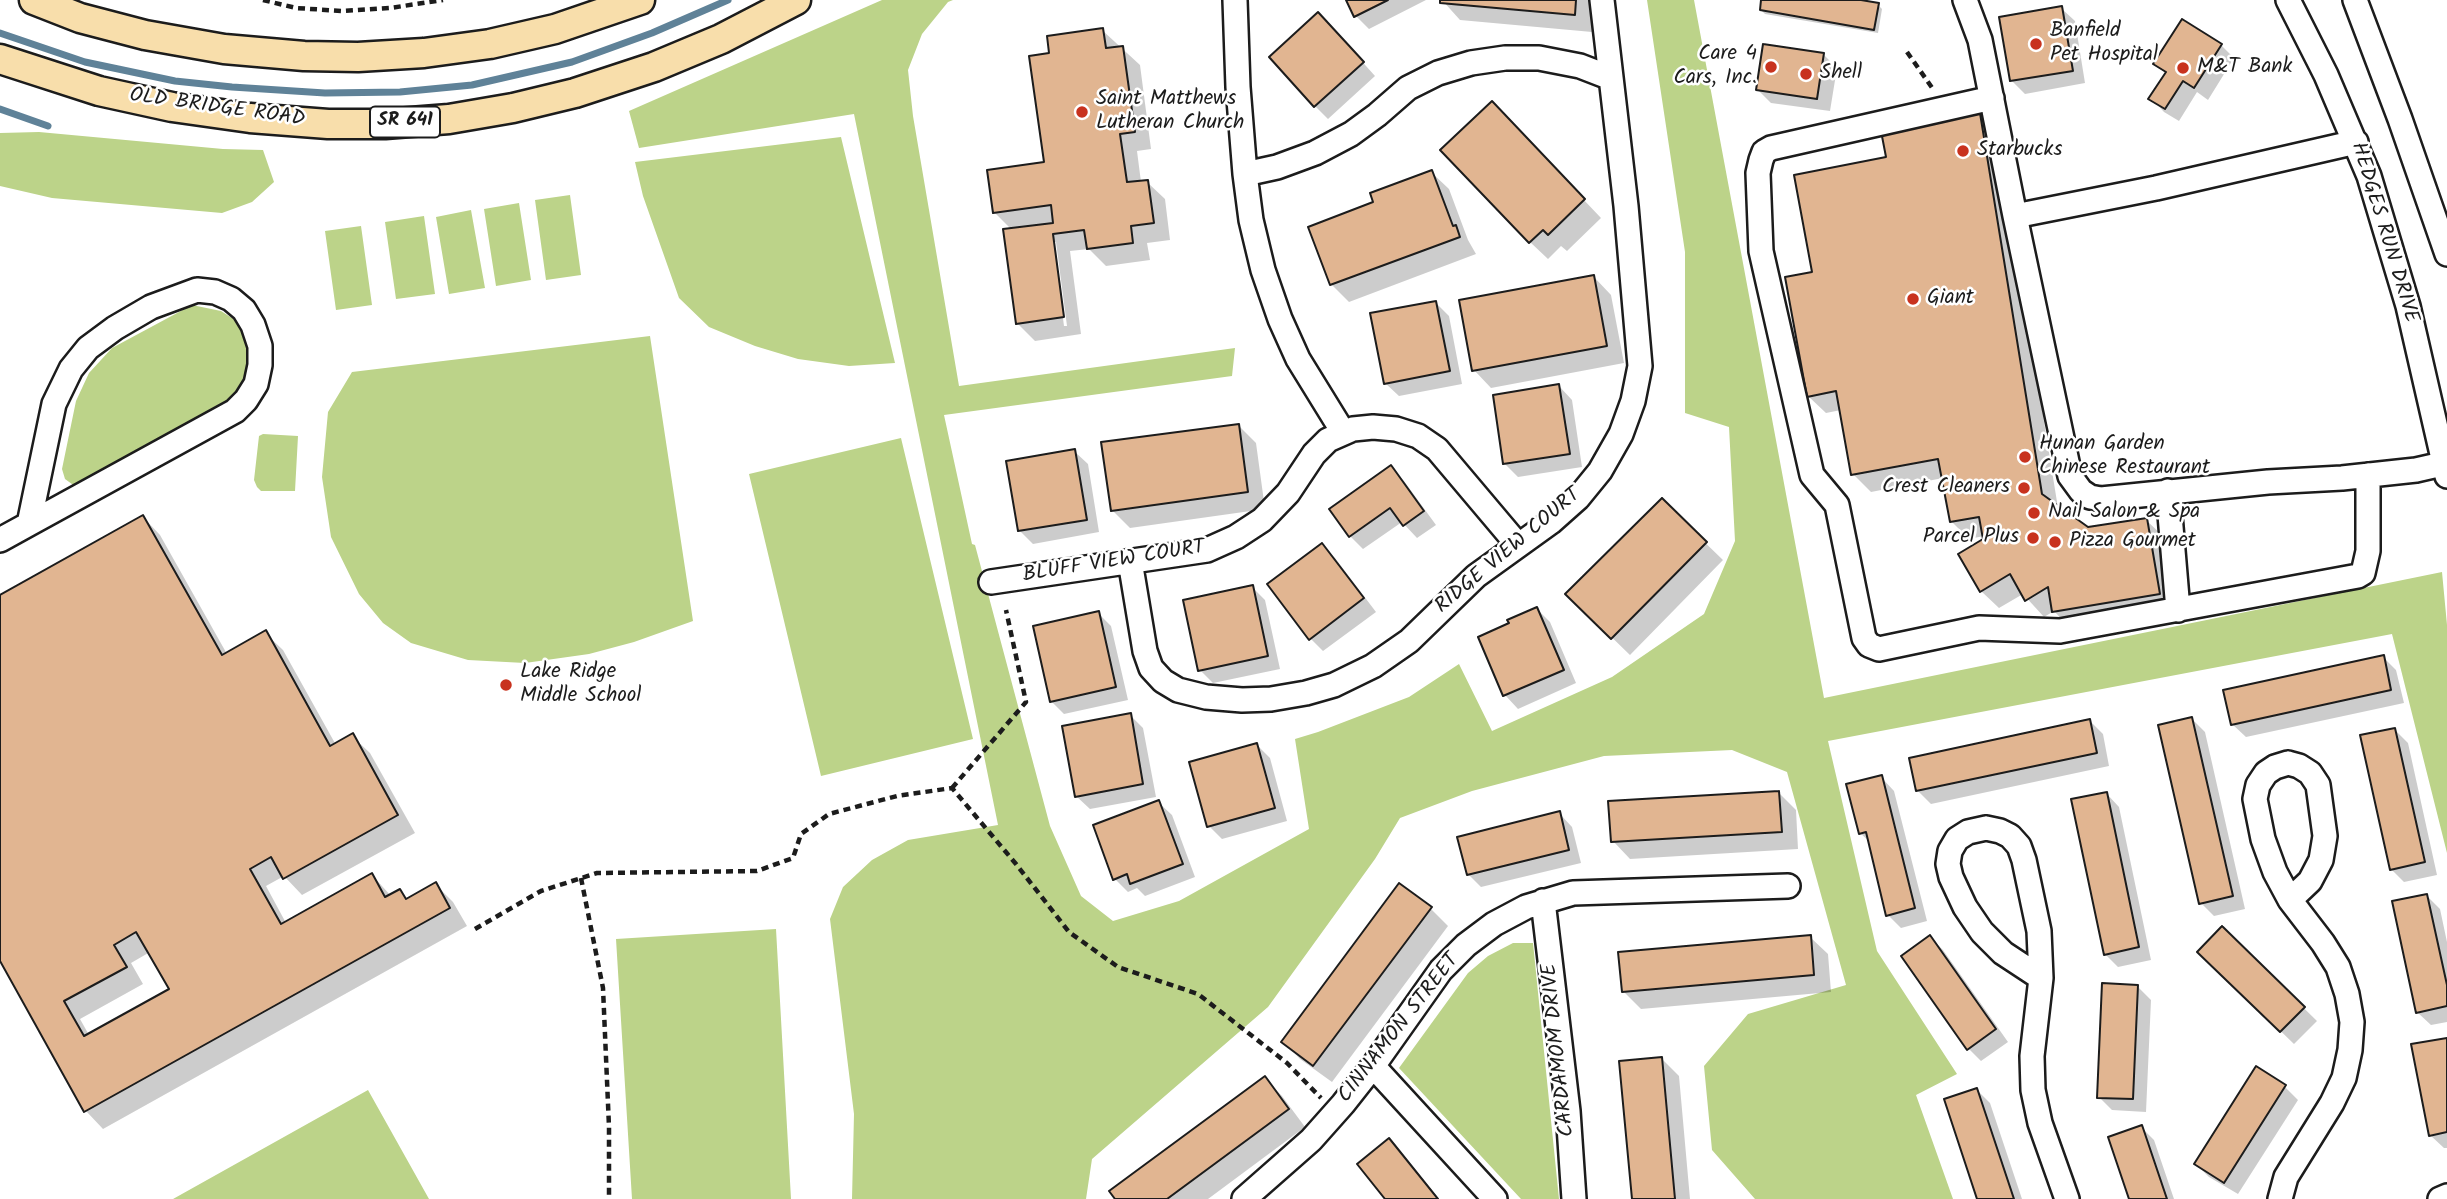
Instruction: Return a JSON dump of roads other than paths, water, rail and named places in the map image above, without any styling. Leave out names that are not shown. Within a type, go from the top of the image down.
[{"type":"main road","points":[[34,0],[80,18],[145,35],[304,56],[358,57],[424,53],[490,44],[555,29],[640,0]]},
{"type":"main road","name":"OLD BRIDGE ROAD","points":[[0,59],[99,91],[172,107],[250,118],[328,124],[385,124],[462,117],[575,93],[654,67],[721,39],[796,0]]},
{"type":"street","points":[[1235,0],[1245,174],[1257,245],[1280,318],[1298,359],[1343,432]]},
{"type":"street","name":"RIDGE VIEW COURT","points":[[1130,561],[1145,651],[1151,668],[1163,681],[1178,690],[1206,697],[1251,700],[1306,693],[1334,685],[1373,666],[1409,641],[1476,576],[1551,522],[1578,498],[1600,471],[1621,434],[1633,401],[1640,366],[1602,0]]},
{"type":"street","points":[[1965,0],[1980,40],[2068,468],[2074,484],[2090,497],[2101,499],[2446,468]]},
{"type":"street","points":[[1980,40],[1984,0]]},
{"type":"street","name":"HEDGES RUN DRIVE","points":[[2288,0],[2326,75],[2369,176],[2408,306],[2446,468]]},
{"type":"street","points":[[2355,0],[2447,254]]},
{"type":"street","points":[[1245,174],[1277,167],[1315,153],[1351,134],[1408,88],[1438,73],[1471,63],[1505,58],[1539,58],[1580,66],[1611,78]]},
{"type":"street","points":[[1992,98],[1770,148],[1764,152],[1758,173],[1761,251],[1812,475],[1837,505],[1864,638],[1869,645],[1879,649],[1979,628],[2060,631],[2358,576],[2363,573],[2368,551],[2368,475]]},
{"type":"street","points":[[2015,216],[2156,188],[2356,142]]},
{"type":"street","points":[[0,540],[235,411],[256,384],[260,365],[260,346],[253,325],[244,310],[231,299],[215,292],[190,291],[152,307],[115,328],[88,348],[71,369],[54,404],[29,524]]},
{"type":"street","name":"BLUFF VIEW COURT","points":[[990,582],[1207,550],[1236,537],[1262,520],[1288,493],[1314,454],[1328,440],[1343,432],[1373,427],[1396,429],[1418,436],[1437,449],[1518,545]]},
{"type":"street","points":[[2168,491],[2178,610]]},
{"type":"street","points":[[2280,1199],[2286,1177],[2332,1103],[2344,1077],[2350,1050],[2351,1022],[2347,994],[2338,967],[2290,900],[2275,872],[2263,839],[2255,799],[2258,785],[2266,773],[2288,763],[2310,773],[2318,785],[2325,836],[2321,860],[2310,881],[2290,900]]},
{"type":"street","points":[[2041,978],[2003,954],[1982,932],[1965,907],[1948,864],[1950,851],[1957,839],[1968,832],[1986,828],[2010,836],[2019,846],[2032,889],[2039,931],[2041,978],[2032,1056],[2033,1090],[2040,1123],[2067,1199]]},
{"type":"street","name":"CINNAMON STREET","points":[[1244,1199],[1311,1140],[1373,1066],[1441,970],[1466,945],[1494,924],[1543,901],[1573,893],[1788,886]]},
{"type":"street","name":"CARDAMOM DRIVE","points":[[1543,901],[1568,1111],[1574,1199]]},
{"type":"street","points":[[1373,1066],[1495,1199]]},
{"type":"street","points":[[2440,1199],[2447,1196]]},
{"type":"waterway","points":[[0,33],[85,62],[175,81],[325,93],[400,92],[472,85],[572,62],[652,33],[728,0]]},
{"type":"waterway","points":[[0,109],[48,126]]},
{"type":"place","name":"Banfield Pet Hospital","points":[[2036,44]]},
{"type":"place","name":"Care 4 Cars, Inc.","points":[[1771,67]]},
{"type":"place","name":"M&T Bank","points":[[2183,68]]},
{"type":"place","name":"Shell","points":[[1806,74]]},
{"type":"place","name":"Saint Matthews Lutheran Church","points":[[1082,112]]},
{"type":"place","name":"Starbucks","points":[[1963,151]]},
{"type":"place","name":"Giant","points":[[1913,299]]},
{"type":"place","name":"Hunan Garden Chinese Restaurant","points":[[2025,457]]},
{"type":"place","name":"Crest Cleaners","points":[[2024,488]]},
{"type":"place","name":"Nail Salon & Spa","points":[[2034,513]]},
{"type":"place","name":"Parcel Plus","points":[[2033,538]]},
{"type":"place","name":"Pizza Gourmet","points":[[2055,542]]},
{"type":"place","name":"Lake Ridge Middle School","points":[[506,685]]}]
